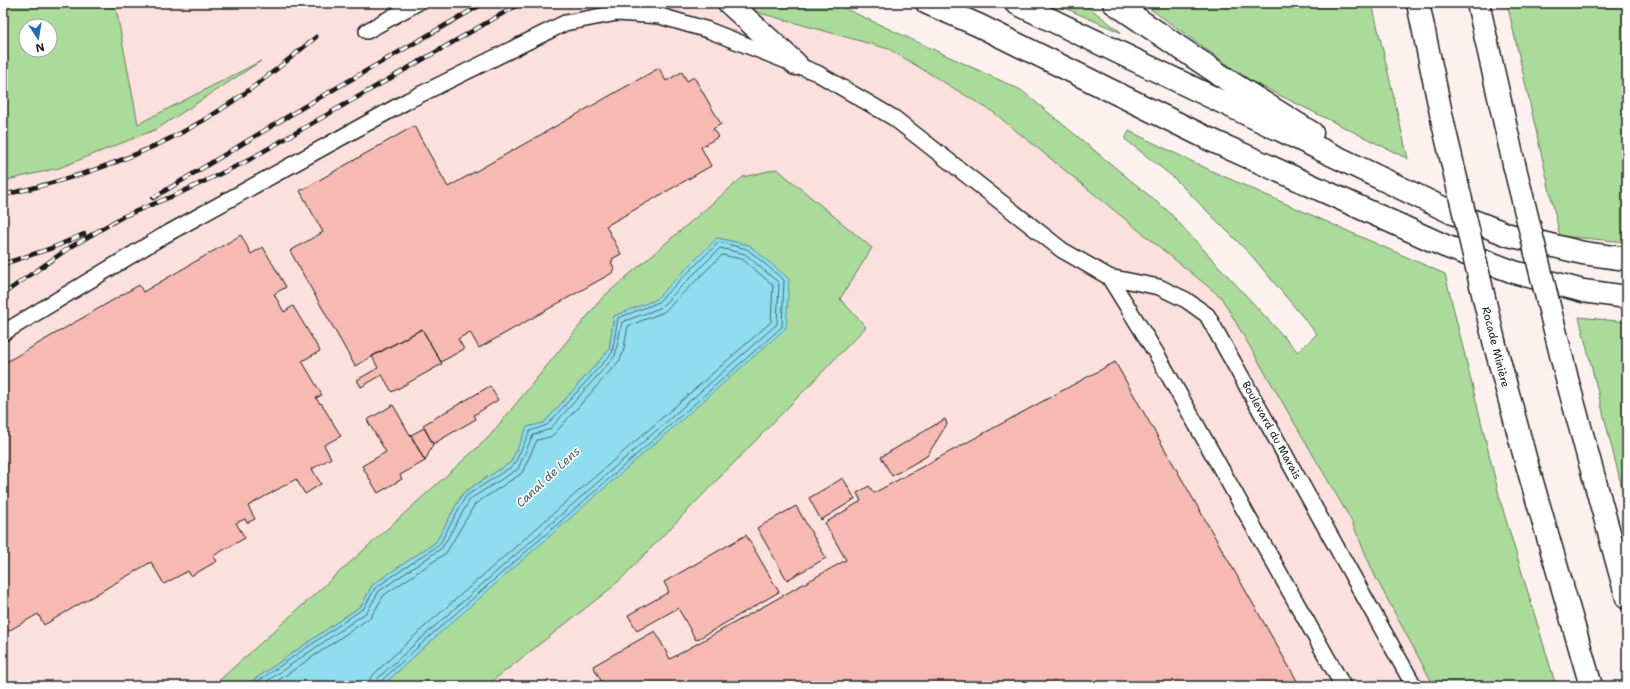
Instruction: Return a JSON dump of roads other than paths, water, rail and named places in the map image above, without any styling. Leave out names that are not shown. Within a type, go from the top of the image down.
[{"type":"highway","points":[[729,3],[796,64]]},
{"type":"highway","points":[[927,3],[978,25],[1211,140],[1445,246],[1522,274],[1583,291],[1627,297]]},
{"type":"highway","points":[[1016,3],[1083,34],[1269,126],[1453,214],[1510,235],[1584,253],[1627,259]]},
{"type":"highway","points":[[1114,3],[1235,85],[1390,183]]},
{"type":"highway","name":"Rocade Minière","points":[[1418,3],[1443,123],[1495,345],[1528,469],[1591,686]]},
{"type":"highway","points":[[1478,3],[1514,164],[1568,382],[1627,598]]},
{"type":"lane","points":[[367,31],[416,3]]},
{"type":"lane","name":"Boulevard du Marais","points":[[3,333],[163,236],[409,100],[565,23],[613,8],[660,16],[708,30],[817,73],[894,118],[1062,250],[1109,276],[1158,287],[1186,300],[1207,315],[1414,686]]},
{"type":"lane","points":[[1109,276],[1156,353],[1343,686]]},
{"type":"water","name":"Canal de Lens","points":[[717,238],[749,245],[789,279],[786,328],[433,639],[382,686],[245,686],[362,605],[372,585],[436,542],[463,493],[511,462],[527,427],[544,423],[609,350],[614,316],[655,300]]},
{"type":"railway","points":[[153,198],[305,106],[484,3]]},
{"type":"railway","points":[[3,294],[69,248],[122,217],[180,193],[245,162],[521,3]]},
{"type":"railway","points":[[3,195],[55,182],[106,166],[180,133],[219,111],[248,91],[316,37]]},
{"type":"railway","points":[[3,264],[52,248],[84,234]]}]
